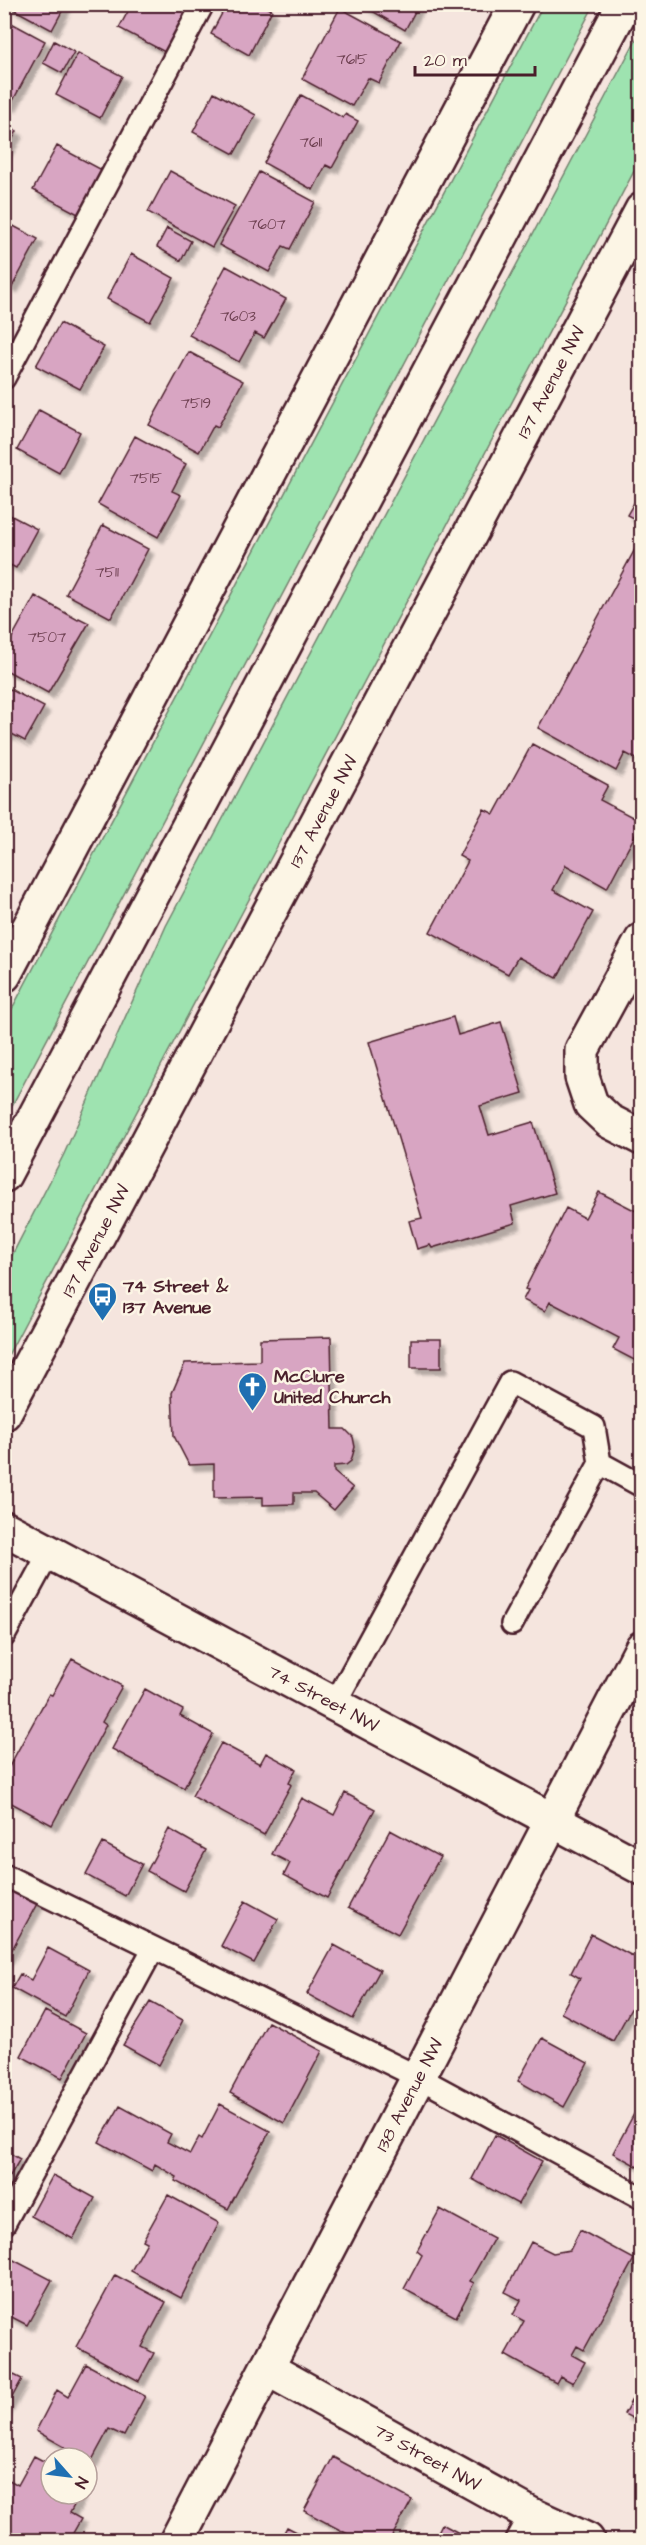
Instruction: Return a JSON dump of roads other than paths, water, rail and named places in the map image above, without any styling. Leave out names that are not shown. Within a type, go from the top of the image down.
[{"type":"street","points":[[4,975],[517,4]]},
{"type":"street","points":[[4,1175],[624,4]]},
{"type":"street","name":"137 Avenue NW","points":[[4,1413],[642,210]]},
{"type":"street","points":[[642,940],[582,1050],[582,1077],[591,1104],[609,1121],[642,1138]]},
{"type":"street","name":"74 Street NW","points":[[4,1528],[642,1868]]},
{"type":"street","name":"138 Avenue NW","points":[[177,2541],[642,1648]]},
{"type":"street","name":"73 Street NW","points":[[268,2369],[523,2527],[587,2541]]},
{"type":"lane","points":[[4,378],[203,4]]},
{"type":"lane","points":[[334,1705],[510,1382],[594,1427],[600,1463],[512,1624]]},
{"type":"lane","points":[[600,1463],[642,1486]]},
{"type":"lane","points":[[4,1636],[50,1553]]},
{"type":"lane","points":[[4,1875],[420,2078],[642,2198]]},
{"type":"lane","points":[[4,2224],[153,1949]]},
{"type":"place","name":"74 Street & 137 Avenue","points":[[102,1322]]},
{"type":"place","name":"McClure United Church","points":[[253,1412]]}]
